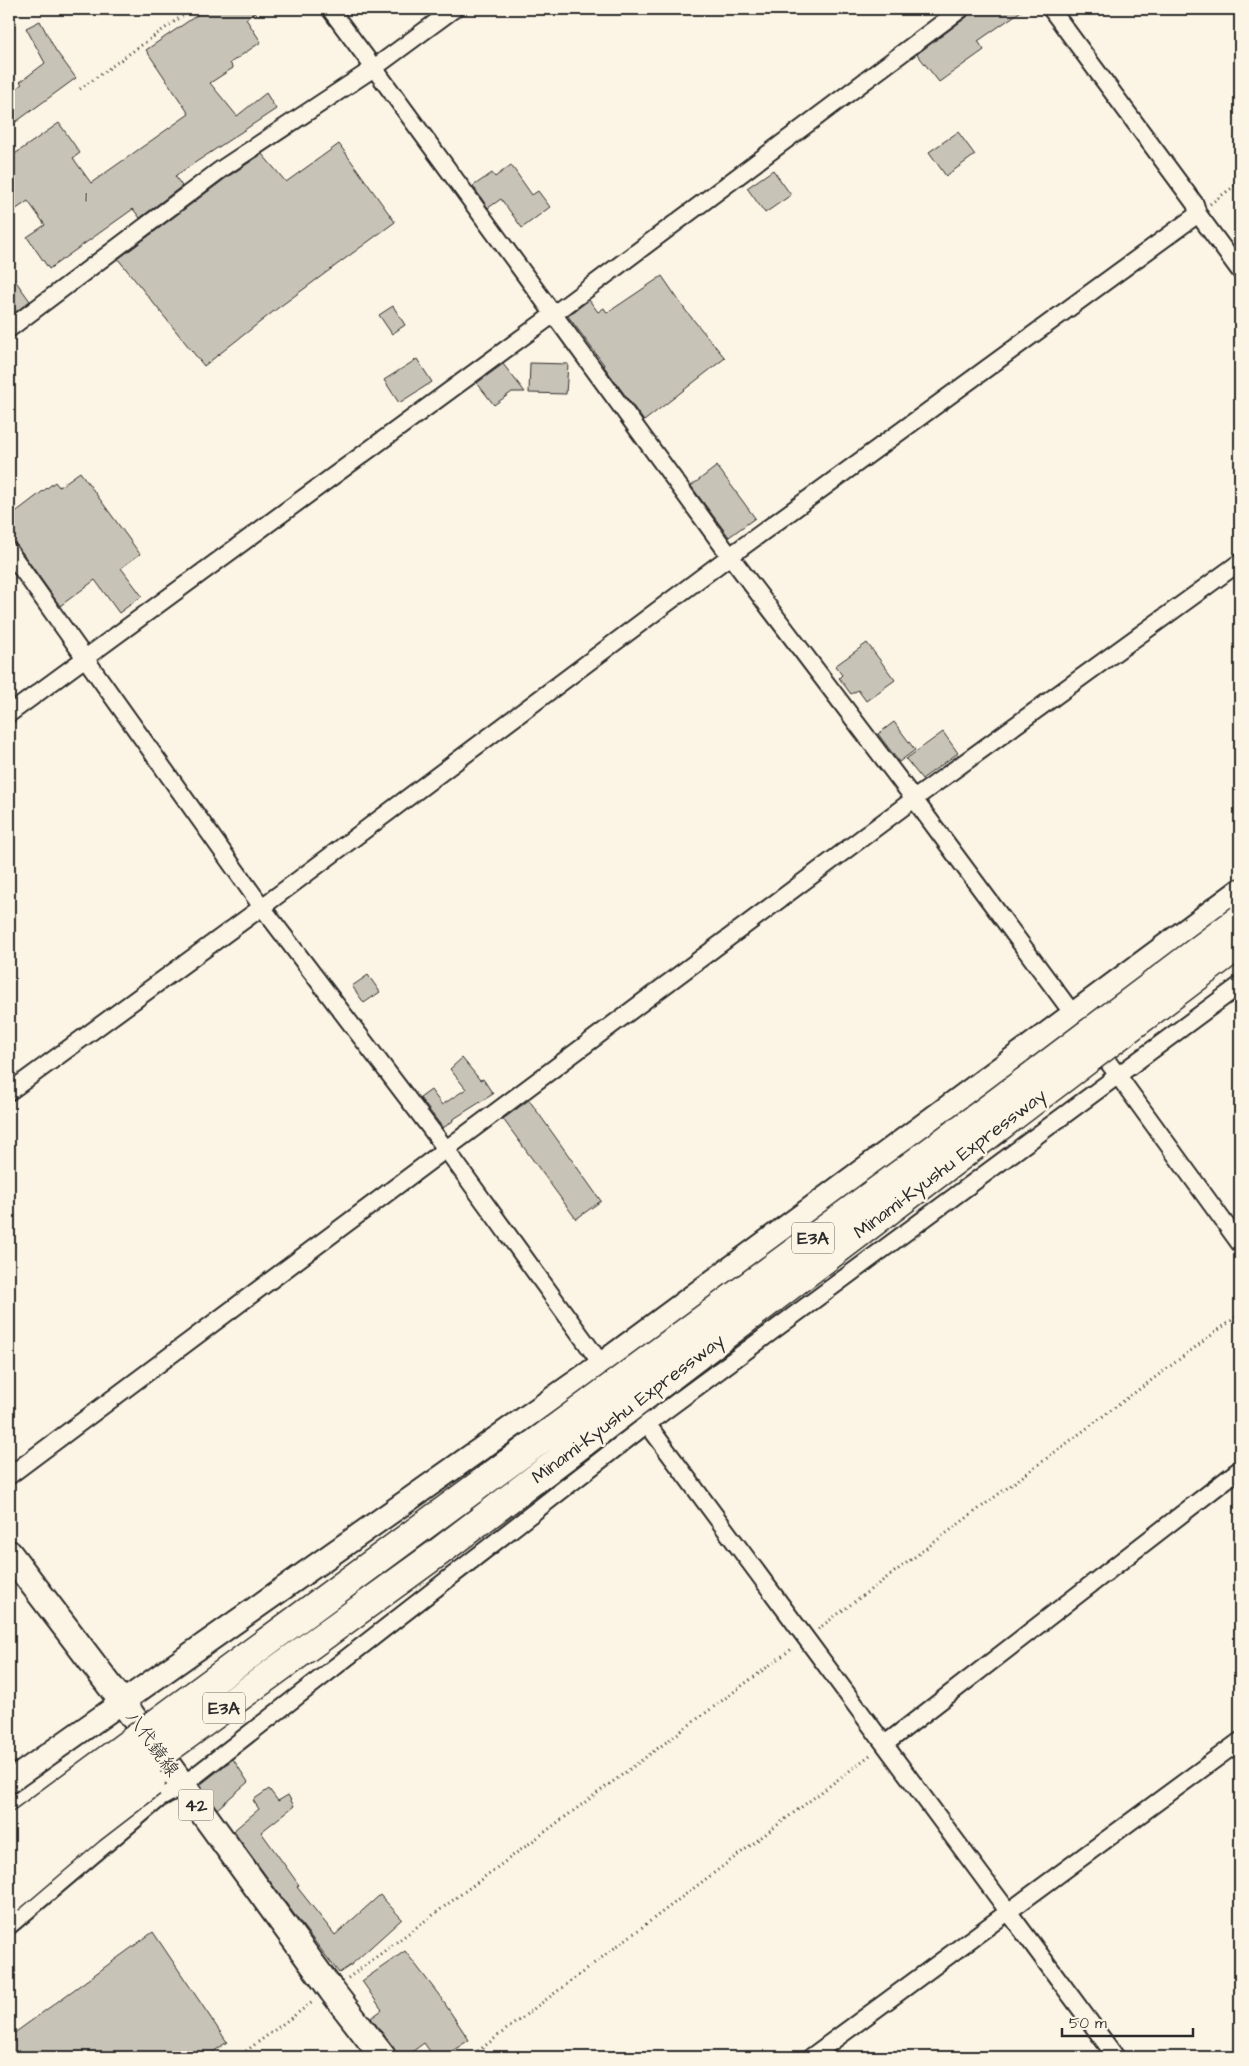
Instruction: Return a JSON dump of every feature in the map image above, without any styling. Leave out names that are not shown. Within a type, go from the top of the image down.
[{"type":"highway","name":"Minami-Kyushu Expressway","points":[[9,1832],[987,1110],[1240,918]]},
{"type":"highway","name":"Minami-Kyushu Expressway","points":[[9,1864],[439,1552],[1240,944]]},
{"type":"highway","points":[[9,1899],[90,1830],[373,1612],[439,1552]]},
{"type":"highway","points":[[9,1808],[326,1588],[384,1555]]},
{"type":"main road","name":"八代鏡線","points":[[9,1552],[122,1703],[332,1991],[383,2057]]},
{"type":"street","points":[[330,9],[730,556],[914,799],[1240,1244]]},
{"type":"street","points":[[9,329],[220,170],[374,68],[454,9]]},
{"type":"street","points":[[9,714],[554,314],[961,9]]},
{"type":"street","points":[[1051,9],[1195,204],[1198,214],[1240,271]]},
{"type":"street","points":[[9,1092],[262,907],[730,556],[1198,214]]},
{"type":"street","points":[[9,550],[262,907],[446,1149],[601,1364],[1116,2057]]},
{"type":"street","points":[[9,1476],[914,799],[1240,562]]},
{"type":"street","points":[[9,1782],[601,1364],[1240,890]]},
{"type":"street","points":[[9,1926],[159,1799],[182,1786],[647,1424],[1240,985]]},
{"type":"street","points":[[890,1751],[1240,1469]]},
{"type":"street","points":[[810,2057],[1240,1741]]},
{"type":"path","points":[[80,89],[192,9]]},
{"type":"path","points":[[1198,214],[1240,182]]},
{"type":"path","points":[[238,2057],[316,1999],[332,1991],[1240,1314]]},
{"type":"path","points":[[470,2057],[890,1751]]},
{"type":"building","points":[[206,9],[260,9],[246,19],[261,42],[230,63],[233,68],[210,83],[237,116],[266,93],[276,109],[175,176],[182,186],[140,218],[133,209],[49,269],[27,237],[45,225],[28,201],[9,214],[9,158],[59,123],[80,153],[73,158],[91,183],[189,114],[146,50]]},
{"type":"building","points":[[971,9],[1024,9],[978,41],[984,50],[939,82],[917,54],[967,17]]},
{"type":"building","points":[[40,21],[56,51],[76,78],[9,127],[9,94],[22,84],[20,82],[45,63],[26,28]]},
{"type":"building","points":[[958,132],[975,155],[946,176],[929,152]]},
{"type":"building","points":[[339,144],[395,222],[278,308],[204,366],[118,259],[226,178],[262,154],[286,182]]},
{"type":"building","points":[[511,165],[532,195],[538,191],[550,207],[522,228],[501,199],[488,208],[473,186],[492,173],[495,177]]},
{"type":"building","points":[[773,170],[791,195],[765,213],[747,188]]},
{"type":"building","points":[[9,272],[30,301],[9,317]]},
{"type":"building","points":[[662,276],[686,311],[725,358],[644,421],[568,316],[589,300],[598,312],[604,308],[607,313]]},
{"type":"building","points":[[393,306],[405,325],[392,334],[379,315]]},
{"type":"building","points":[[417,359],[432,382],[399,403],[384,380]]},
{"type":"building","points":[[530,363],[568,364],[566,394],[529,393]]},
{"type":"building","points":[[503,364],[525,392],[512,392],[494,405],[477,383]]},
{"type":"building","points":[[717,466],[755,518],[729,537],[691,486]]},
{"type":"building","points":[[80,472],[140,554],[121,568],[142,596],[119,613],[95,580],[60,606],[17,545],[9,541],[9,517],[55,482],[59,487]]},
{"type":"building","points":[[867,643],[895,680],[866,701],[858,690],[851,694],[839,678],[842,675],[835,666]]},
{"type":"building","points":[[894,722],[915,750],[899,762],[878,734]]},
{"type":"building","points":[[943,732],[958,753],[922,779],[906,759]]},
{"type":"building","points":[[368,975],[380,992],[364,1003],[352,986]]},
{"type":"building","points":[[462,1058],[480,1080],[483,1079],[493,1094],[452,1120],[443,1128],[420,1098],[431,1090],[442,1105],[466,1089],[450,1069]]},
{"type":"building","points":[[529,1100],[601,1201],[576,1219],[503,1119]]},
{"type":"building","points":[[233,1759],[248,1782],[217,1809],[200,1785]]},
{"type":"building","points":[[269,1789],[278,1801],[288,1795],[294,1806],[261,1832],[299,1885],[297,1887],[335,1935],[380,1895],[402,1919],[351,1965],[339,1973],[233,1831],[259,1809],[253,1800]]},
{"type":"building","points":[[153,1932],[227,2042],[206,2057],[9,2057],[9,2037]]},
{"type":"building","points":[[405,1951],[439,1995],[469,2040],[443,2057],[434,2057],[424,2043],[405,2057],[397,2057],[394,2048],[371,2018],[382,2010],[362,1981]]}]
